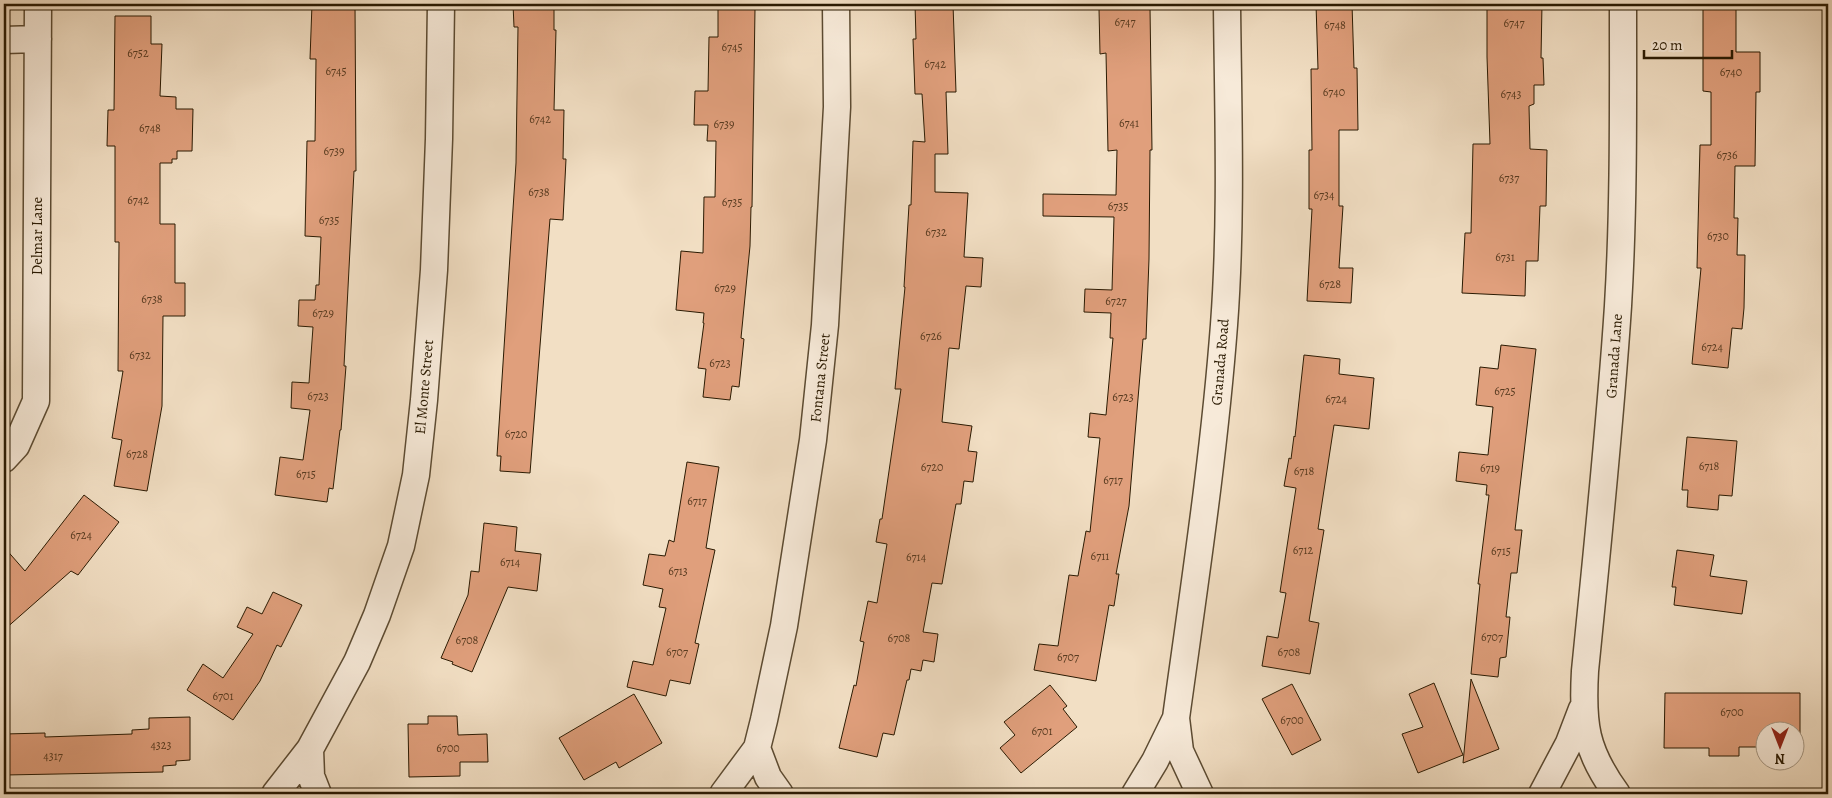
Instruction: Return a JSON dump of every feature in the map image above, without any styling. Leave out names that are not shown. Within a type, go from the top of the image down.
[{"type":"street","name":"Delmar Lane","points":[[8,450],[36,401],[38,4]]},
{"type":"street","name":"El Monte Street","points":[[275,794],[310,748],[357,662],[377,615],[401,546],[416,475],[434,270],[439,139],[441,4]]},
{"type":"street","name":"Fontana Street","points":[[723,794],[757,748],[784,626],[813,440],[826,315],[837,107],[836,4]]},
{"type":"street","name":"Granada Road","points":[[1200,794],[1180,750],[1176,718],[1214,440],[1224,324],[1230,206],[1227,4]]},
{"type":"street","name":"Granada Lane","points":[[1617,794],[1597,764],[1589,744],[1583,708],[1607,451],[1618,304],[1623,127],[1623,4]]},
{"type":"street","points":[[4,40],[38,39]]},
{"type":"street","name":"Granada Lane","points":[[1542,794],[1569,743],[1583,708]]},
{"type":"street","name":"Granada Road","points":[[1135,794],[1156,761],[1176,718]]},
{"type":"street","points":[[310,748],[311,776],[318,794]]},
{"type":"street","points":[[757,748],[768,777],[780,794]]},
{"type":"building","points":[[312,4],[355,4],[356,171],[354,171],[344,366],[346,366],[341,430],[333,489],[329,488],[327,502],[275,495],[280,457],[303,460],[310,410],[291,408],[292,382],[309,383],[313,327],[298,326],[299,300],[315,300],[316,285],[319,285],[321,237],[305,236],[307,141],[315,141],[316,59],[310,59]]},
{"type":"building","points":[[513,4],[554,4],[554,30],[556,30],[554,110],[564,110],[563,159],[566,159],[563,220],[550,219],[530,473],[500,471],[501,456],[497,456],[516,163],[518,27],[514,27]]},
{"type":"building","points":[[915,4],[953,4],[956,92],[946,92],[948,154],[935,154],[935,192],[968,193],[964,257],[983,258],[981,287],[966,286],[959,349],[949,348],[942,422],[972,426],[968,451],[977,452],[973,482],[964,481],[961,504],[956,504],[942,584],[932,583],[923,632],[938,634],[934,662],[923,660],[921,671],[911,669],[894,735],[883,733],[877,757],[839,748],[854,685],[856,686],[864,642],[860,641],[868,601],[877,603],[887,544],[876,542],[880,519],[882,519],[901,389],[895,389],[905,287],[909,205],[911,205],[913,141],[925,142],[922,94],[915,94],[913,39],[916,39]]},
{"type":"building","points":[[1316,4],[1352,4],[1354,68],[1357,68],[1358,130],[1339,130],[1339,206],[1343,206],[1339,268],[1353,268],[1351,303],[1307,301],[1312,209],[1309,209],[1309,150],[1312,150],[1311,69],[1318,69]]},
{"type":"building","points":[[1487,4],[1542,4],[1541,58],[1543,58],[1544,85],[1534,85],[1534,104],[1529,106],[1530,149],[1547,150],[1546,206],[1540,206],[1538,261],[1526,261],[1525,296],[1462,293],[1465,233],[1471,233],[1473,144],[1490,144]]},
{"type":"building","points":[[1703,4],[1736,4],[1736,52],[1760,52],[1760,92],[1756,92],[1755,166],[1735,166],[1734,218],[1738,218],[1737,255],[1745,255],[1744,308],[1742,329],[1732,328],[1728,368],[1692,364],[1701,268],[1697,268],[1700,145],[1711,145],[1711,92],[1703,91]]},
{"type":"building","points":[[1150,8],[1152,150],[1150,150],[1146,339],[1143,339],[1129,506],[1116,574],[1119,574],[1114,606],[1109,605],[1096,681],[1034,670],[1039,644],[1058,646],[1069,575],[1078,576],[1086,531],[1090,532],[1100,438],[1088,437],[1090,413],[1106,415],[1113,338],[1110,338],[1111,313],[1084,312],[1085,289],[1112,290],[1114,217],[1043,216],[1043,194],[1116,195],[1117,150],[1108,151],[1106,53],[1100,54],[1099,9]]},
{"type":"building","points":[[718,9],[755,9],[750,246],[741,338],[744,339],[739,387],[732,386],[730,400],[703,397],[706,369],[698,368],[704,313],[676,310],[681,251],[703,253],[704,197],[715,197],[716,141],[707,141],[708,125],[694,125],[695,91],[708,91],[709,37],[718,37]]},
{"type":"building","points":[[115,16],[151,16],[151,44],[162,44],[160,96],[176,97],[176,109],[193,109],[192,151],[177,151],[177,159],[172,159],[172,163],[160,163],[160,224],[175,224],[175,283],[185,283],[185,316],[163,316],[162,406],[147,491],[114,486],[122,440],[112,438],[123,371],[118,371],[119,242],[115,242],[115,146],[107,146],[108,110],[114,110]]},
{"type":"building","points":[[1501,345],[1536,349],[1515,530],[1522,530],[1517,573],[1511,573],[1506,617],[1510,617],[1506,657],[1500,658],[1498,677],[1471,674],[1480,584],[1478,584],[1489,495],[1486,495],[1487,485],[1456,481],[1459,452],[1488,455],[1493,407],[1476,405],[1480,367],[1498,369]]},
{"type":"building","points":[[1304,355],[1340,359],[1339,374],[1374,378],[1369,429],[1334,425],[1318,529],[1324,530],[1309,621],[1319,623],[1310,674],[1262,666],[1267,636],[1278,638],[1286,593],[1280,592],[1296,488],[1284,486],[1295,437]]},
{"type":"building","points":[[1687,437],[1737,441],[1732,496],[1719,495],[1718,510],[1687,507],[1688,490],[1682,490]]},
{"type":"building","points":[[687,462],[719,467],[706,548],[715,550],[695,643],[699,644],[690,684],[670,680],[666,696],[627,687],[633,661],[653,665],[666,608],[659,607],[663,589],[643,585],[649,554],[665,556],[669,540],[674,542]]},
{"type":"building","points":[[84,495],[119,522],[78,575],[71,571],[4,630],[4,547],[25,571]]},
{"type":"building","points":[[484,523],[517,527],[515,551],[541,554],[537,591],[508,587],[472,672],[441,658],[468,595],[471,571],[479,572]]},
{"type":"building","points":[[1677,550],[1714,555],[1710,576],[1747,581],[1742,614],[1674,605],[1676,587],[1672,587]]},
{"type":"building","points":[[273,592],[302,605],[281,647],[277,645],[260,681],[233,720],[187,690],[203,664],[223,678],[253,634],[237,627],[247,607],[262,614]]},
{"type":"building","points":[[1471,679],[1499,749],[1463,763]]},
{"type":"building","points":[[1434,683],[1463,755],[1418,773],[1402,734],[1423,727],[1409,694]]},
{"type":"building","points":[[1292,684],[1321,740],[1292,755],[1262,699]]},
{"type":"building","points":[[1050,685],[1067,706],[1063,709],[1077,727],[1021,773],[1000,748],[1015,735],[1004,722]]},
{"type":"building","points":[[1665,693],[1800,693],[1800,720],[1754,720],[1754,747],[1739,747],[1739,756],[1709,756],[1709,748],[1664,748]]},
{"type":"building","points":[[634,694],[662,743],[619,768],[616,762],[584,780],[559,738]]},
{"type":"building","points":[[428,716],[457,716],[458,735],[487,734],[488,762],[460,762],[460,776],[409,777],[408,724],[428,724]]},
{"type":"building","points":[[190,717],[190,760],[176,761],[176,765],[163,766],[163,772],[5,775],[4,734],[45,733],[45,737],[132,734],[132,730],[149,729],[149,718]]}]
